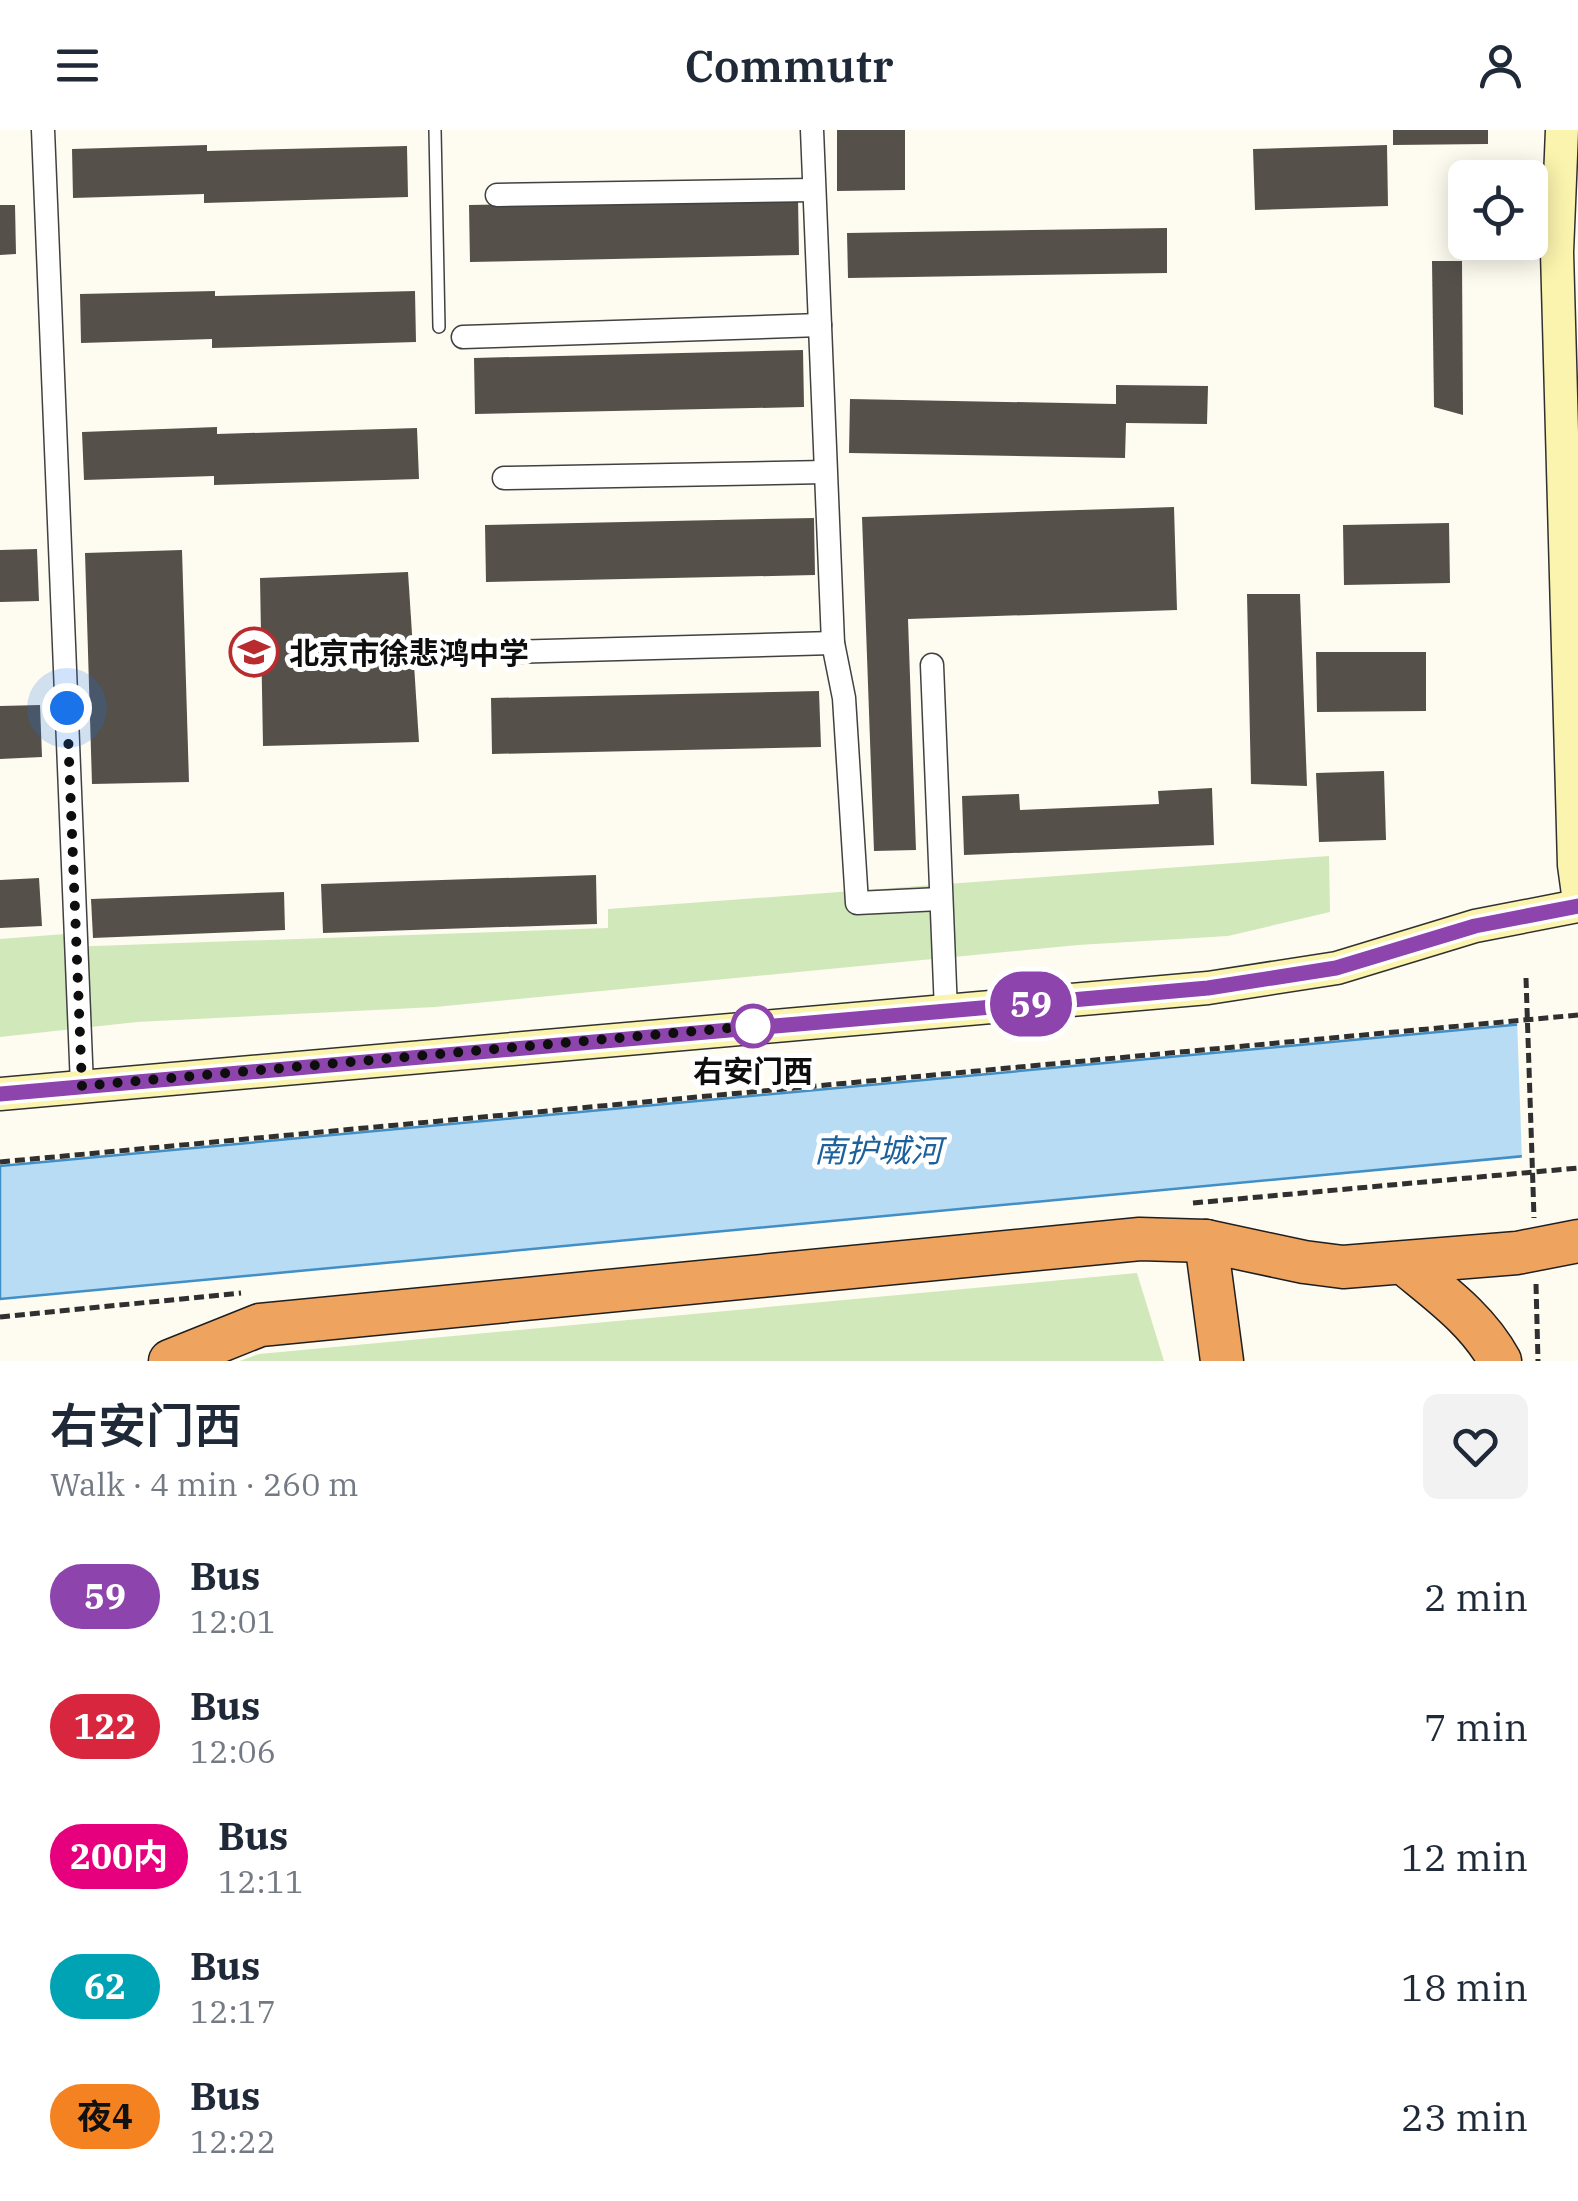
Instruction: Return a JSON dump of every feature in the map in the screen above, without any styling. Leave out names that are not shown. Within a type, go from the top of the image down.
[{"type":"highway","points":[[170,1361],[260,1326],[1140,1239],[1206,1240],[1343,1267],[1517,1253],[1578,1241]]},
{"type":"highway","points":[[1206,1240],[1222,1361]]},
{"type":"highway","points":[[1405,1264],[1464,1313],[1489,1341],[1500,1361]]},
{"type":"street","points":[[43,130],[82,1086]]},
{"type":"street","points":[[812,130],[833,643],[844,698],[857,903],[940,899]]},
{"type":"street","points":[[1562,130],[1557,252],[1574,865],[1578,894]]},
{"type":"street","points":[[497,195],[813,190]]},
{"type":"street","points":[[463,337],[820,326]]},
{"type":"street","points":[[504,478],[826,472]]},
{"type":"street","points":[[506,652],[833,643]]},
{"type":"street","points":[[932,665],[946,1011]]},
{"type":"street","points":[[0,1094],[1208,988],[1336,968],[1475,926],[1578,906]]},
{"type":"lane","points":[[435,130],[439,327]]},
{"type":"path","points":[[1526,978],[1533,1187]]},
{"type":"path","points":[[0,1162],[1578,1015]]},
{"type":"green space","points":[[1329,856],[1330,912],[1228,936],[1078,945],[435,1007],[137,1022],[0,1037],[0,939],[65,934],[67,947],[608,928],[608,909]]},
{"type":"green space","points":[[1137,1273],[1164,1361],[240,1361],[259,1354]]},
{"type":"water","name":"南护城河","points":[[1578,1019],[1578,1151],[0,1299],[0,1166]]},
{"type":"pier","points":[[1578,1014],[1578,1156],[1522,1161],[1517,1019]]},
{"type":"building","points":[[837,130],[905,130],[905,190],[837,191]]},
{"type":"building","points":[[1393,130],[1488,130],[1488,144],[1393,145]]},
{"type":"building","points":[[207,145],[207,151],[407,146],[408,197],[204,203],[204,194],[73,198],[72,149]]},
{"type":"building","points":[[1387,145],[1388,206],[1255,210],[1253,149]]},
{"type":"building","points":[[798,198],[799,255],[470,262],[469,205]]},
{"type":"building","points":[[0,205],[15,205],[16,254],[0,255]]},
{"type":"building","points":[[1167,228],[1167,273],[848,278],[847,233]]},
{"type":"building","points":[[1432,261],[1462,261],[1463,415],[1434,407]]},
{"type":"building","points":[[215,291],[215,296],[415,291],[416,342],[212,348],[212,339],[81,343],[80,294]]},
{"type":"building","points":[[803,350],[804,407],[475,414],[474,358]]},
{"type":"building","points":[[1116,385],[1208,386],[1207,424],[1126,423],[1125,458],[849,453],[850,399],[1116,404]]},
{"type":"building","points":[[217,427],[217,434],[417,428],[419,479],[214,485],[214,476],[84,480],[82,432]]},
{"type":"building","points":[[1174,507],[1177,610],[908,619],[916,850],[874,851],[862,517]]},
{"type":"building","points":[[814,518],[815,575],[486,582],[485,525]]},
{"type":"building","points":[[1449,523],[1450,583],[1344,585],[1343,525]]},
{"type":"building","points":[[37,549],[39,601],[0,602],[0,550]]},
{"type":"building","points":[[182,550],[189,782],[92,784],[85,553]]},
{"type":"building","points":[[408,572],[419,742],[263,746],[260,578]]},
{"type":"building","points":[[1247,594],[1300,594],[1307,786],[1251,784]]},
{"type":"building","points":[[1316,652],[1426,652],[1426,711],[1317,712]]},
{"type":"building","points":[[819,691],[821,747],[492,754],[491,698]]},
{"type":"building","points":[[40,705],[42,757],[0,759],[0,706]]},
{"type":"building","points":[[1384,771],[1386,840],[1319,842],[1316,773]]},
{"type":"building","points":[[1212,788],[1214,845],[964,855],[962,796],[1019,794],[1020,810],[1159,804],[1158,791]]},
{"type":"building","points":[[596,875],[597,924],[323,933],[321,884]]},
{"type":"building","points":[[39,878],[42,926],[0,928],[0,880]]},
{"type":"building","points":[[284,892],[285,930],[93,938],[91,899]]},
{"type":"bus line","name":"59","points":[[0,1094],[1208,988],[1336,968],[1475,926],[1578,906]]},
{"type":"place","name":"北京市徐悲鸿中学","points":[[254,652]]},
{"type":"place","name":"右安门西","points":[[753,1026]]},
{"type":"route","points":[[67,708],[82,1086],[753,1026]]}]
